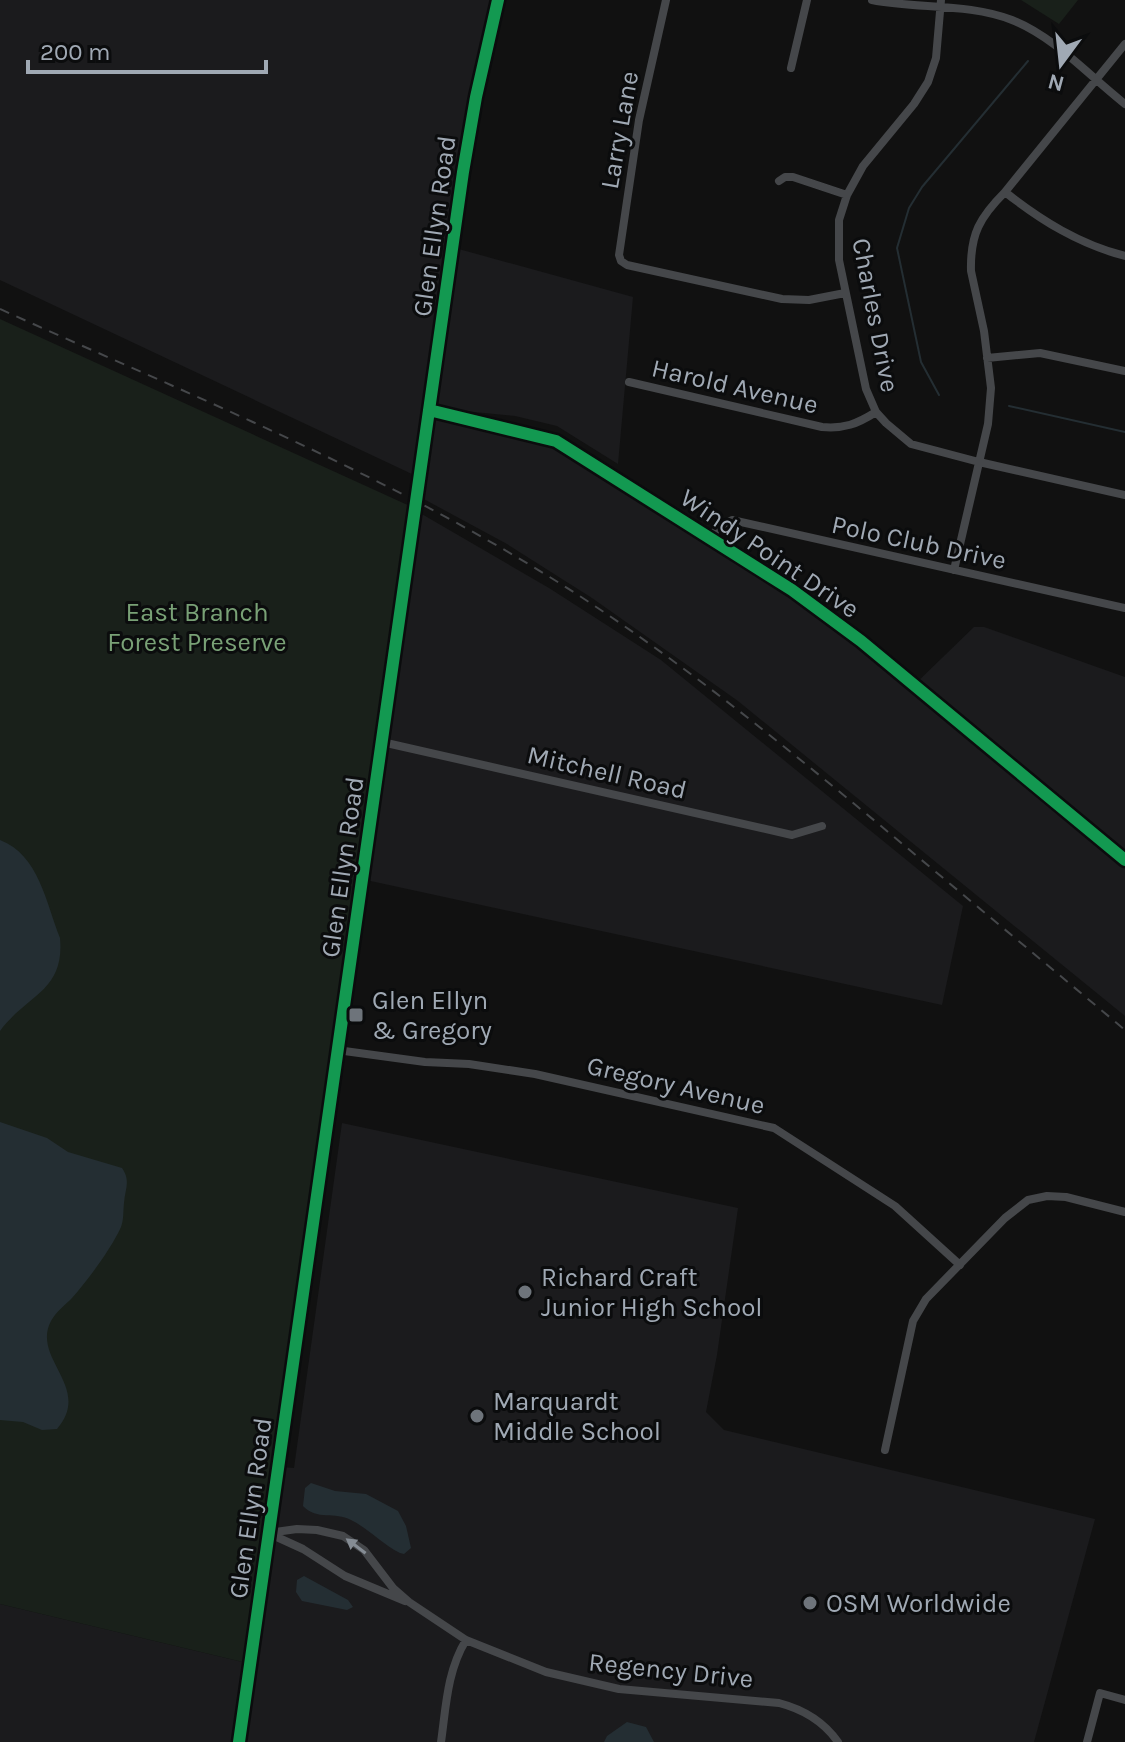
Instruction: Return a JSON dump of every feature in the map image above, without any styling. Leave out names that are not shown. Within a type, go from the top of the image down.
[{"type":"street","name":"Glen Ellyn Road","points":[[239,1742],[463,172],[498,0]]},
{"type":"street","name":"Larry Lane","points":[[666,0],[639,120],[619,255],[627,265],[782,299],[814,300],[845,293]]},
{"type":"street","points":[[791,68],[807,0]]},
{"type":"street","points":[[872,0],[940,4],[999,16],[1021,24],[1097,79],[1125,104]]},
{"type":"street","name":"Charles Drive","points":[[940,4],[936,58],[928,82],[863,166],[847,195],[839,220],[845,293],[866,389],[876,412],[898,435],[925,449],[1125,495]]},
{"type":"street","points":[[954,570],[990,409],[990,371],[971,256],[976,232],[984,213],[1005,192],[1125,44]]},
{"type":"street","points":[[779,181],[793,177],[847,195]]},
{"type":"street","points":[[1005,192],[1058,230],[1089,245],[1125,256]]},
{"type":"street","points":[[987,358],[1040,353],[1125,371]]},
{"type":"street","name":"Harold Avenue","points":[[629,382],[822,427],[840,429],[876,412]]},
{"type":"street","name":"Windy Point Drive","points":[[429,410],[556,441],[792,590],[837,623],[1125,860]]},
{"type":"street","name":"Polo Club Drive","points":[[709,537],[732,520],[1125,608]]},
{"type":"street","name":"Mitchell Road","points":[[382,742],[792,835],[822,826]]},
{"type":"street","name":"Gregory Avenue","points":[[337,1050],[535,1074],[774,1128],[895,1206],[960,1265]]},
{"type":"street","points":[[885,1450],[913,1321],[926,1299],[1013,1210],[1028,1200],[1055,1196],[1125,1212]]},
{"type":"street","name":"Regency Drive","points":[[268,1533],[297,1529],[343,1536],[364,1550],[393,1588],[409,1602],[466,1640],[546,1672],[598,1686],[761,1699],[785,1704],[820,1722],[838,1742]]},
{"type":"street","name":"Regency Drive","points":[[268,1533],[303,1549],[345,1576],[409,1602]]},
{"type":"street","points":[[441,1742],[451,1672],[466,1640]]},
{"type":"street","points":[[1087,1742],[1100,1693],[1125,1700]]},
{"type":"shaded area","points":[[0,0],[494,0],[474,88],[414,475],[0,280]]},
{"type":"shaded area","points":[[455,248],[633,297],[618,464],[557,426],[515,416],[433,408]]},
{"type":"shaded area","points":[[432,415],[555,444],[789,592],[911,688],[974,627],[984,627],[1125,677],[1125,1016],[738,701],[592,598],[507,544],[420,497]]},
{"type":"shaded area","points":[[420,513],[549,588],[661,660],[963,906],[942,1005],[366,880]]},
{"type":"shaded area","points":[[0,840],[13,847],[32,868],[60,938],[60,956],[50,982],[0,1031]]},
{"type":"shaded area","points":[[0,1122],[47,1138],[68,1152],[122,1168],[126,1177],[123,1221],[117,1236],[85,1282],[53,1318],[47,1335],[49,1348],[66,1386],[68,1400],[66,1414],[57,1429],[42,1430],[23,1422],[0,1420]]},
{"type":"shaded area","points":[[342,1123],[738,1208],[706,1412],[724,1430],[1095,1519],[1034,1742],[0,1742],[0,1604],[247,1663],[281,1467],[294,1468]]},
{"type":"shaded area","points":[[311,1483],[335,1491],[366,1494],[398,1511],[406,1526],[411,1548],[404,1554],[400,1553],[345,1517],[308,1511],[303,1506],[305,1488]]},
{"type":"shaded area","points":[[304,1576],[348,1600],[353,1607],[347,1610],[302,1601],[296,1592],[297,1580]]},
{"type":"shaded area","points":[[627,1722],[646,1727],[654,1742],[604,1742],[607,1736]]},
{"type":"green space","points":[[1021,0],[1078,0],[1059,24]]},
{"type":"green space","name":"East Branch Forest Preserve","points":[[0,319],[412,507],[247,1663],[0,1604]]},
{"type":"waterway","points":[[939,395],[921,362],[897,248],[909,208],[922,187],[1028,61]]},
{"type":"waterway","points":[[1009,406],[1125,432]]},
{"type":"railway","points":[[0,309],[365,475],[507,551],[575,593],[654,647],[769,735],[1125,1030]]},
{"type":"cycle path","points":[[239,1742],[463,172],[498,0]]},
{"type":"cycle path","points":[[429,410],[556,441],[792,590],[861,641],[1125,860]]},
{"type":"place","name":"Glen Ellyn & Gregory","points":[[356,1015]]},
{"type":"place","name":"Richard Craft Junior High School","points":[[525,1292]]},
{"type":"place","name":"Marquardt Middle School","points":[[477,1416]]},
{"type":"place","name":"OSM Worldwide","points":[[810,1603]]}]
